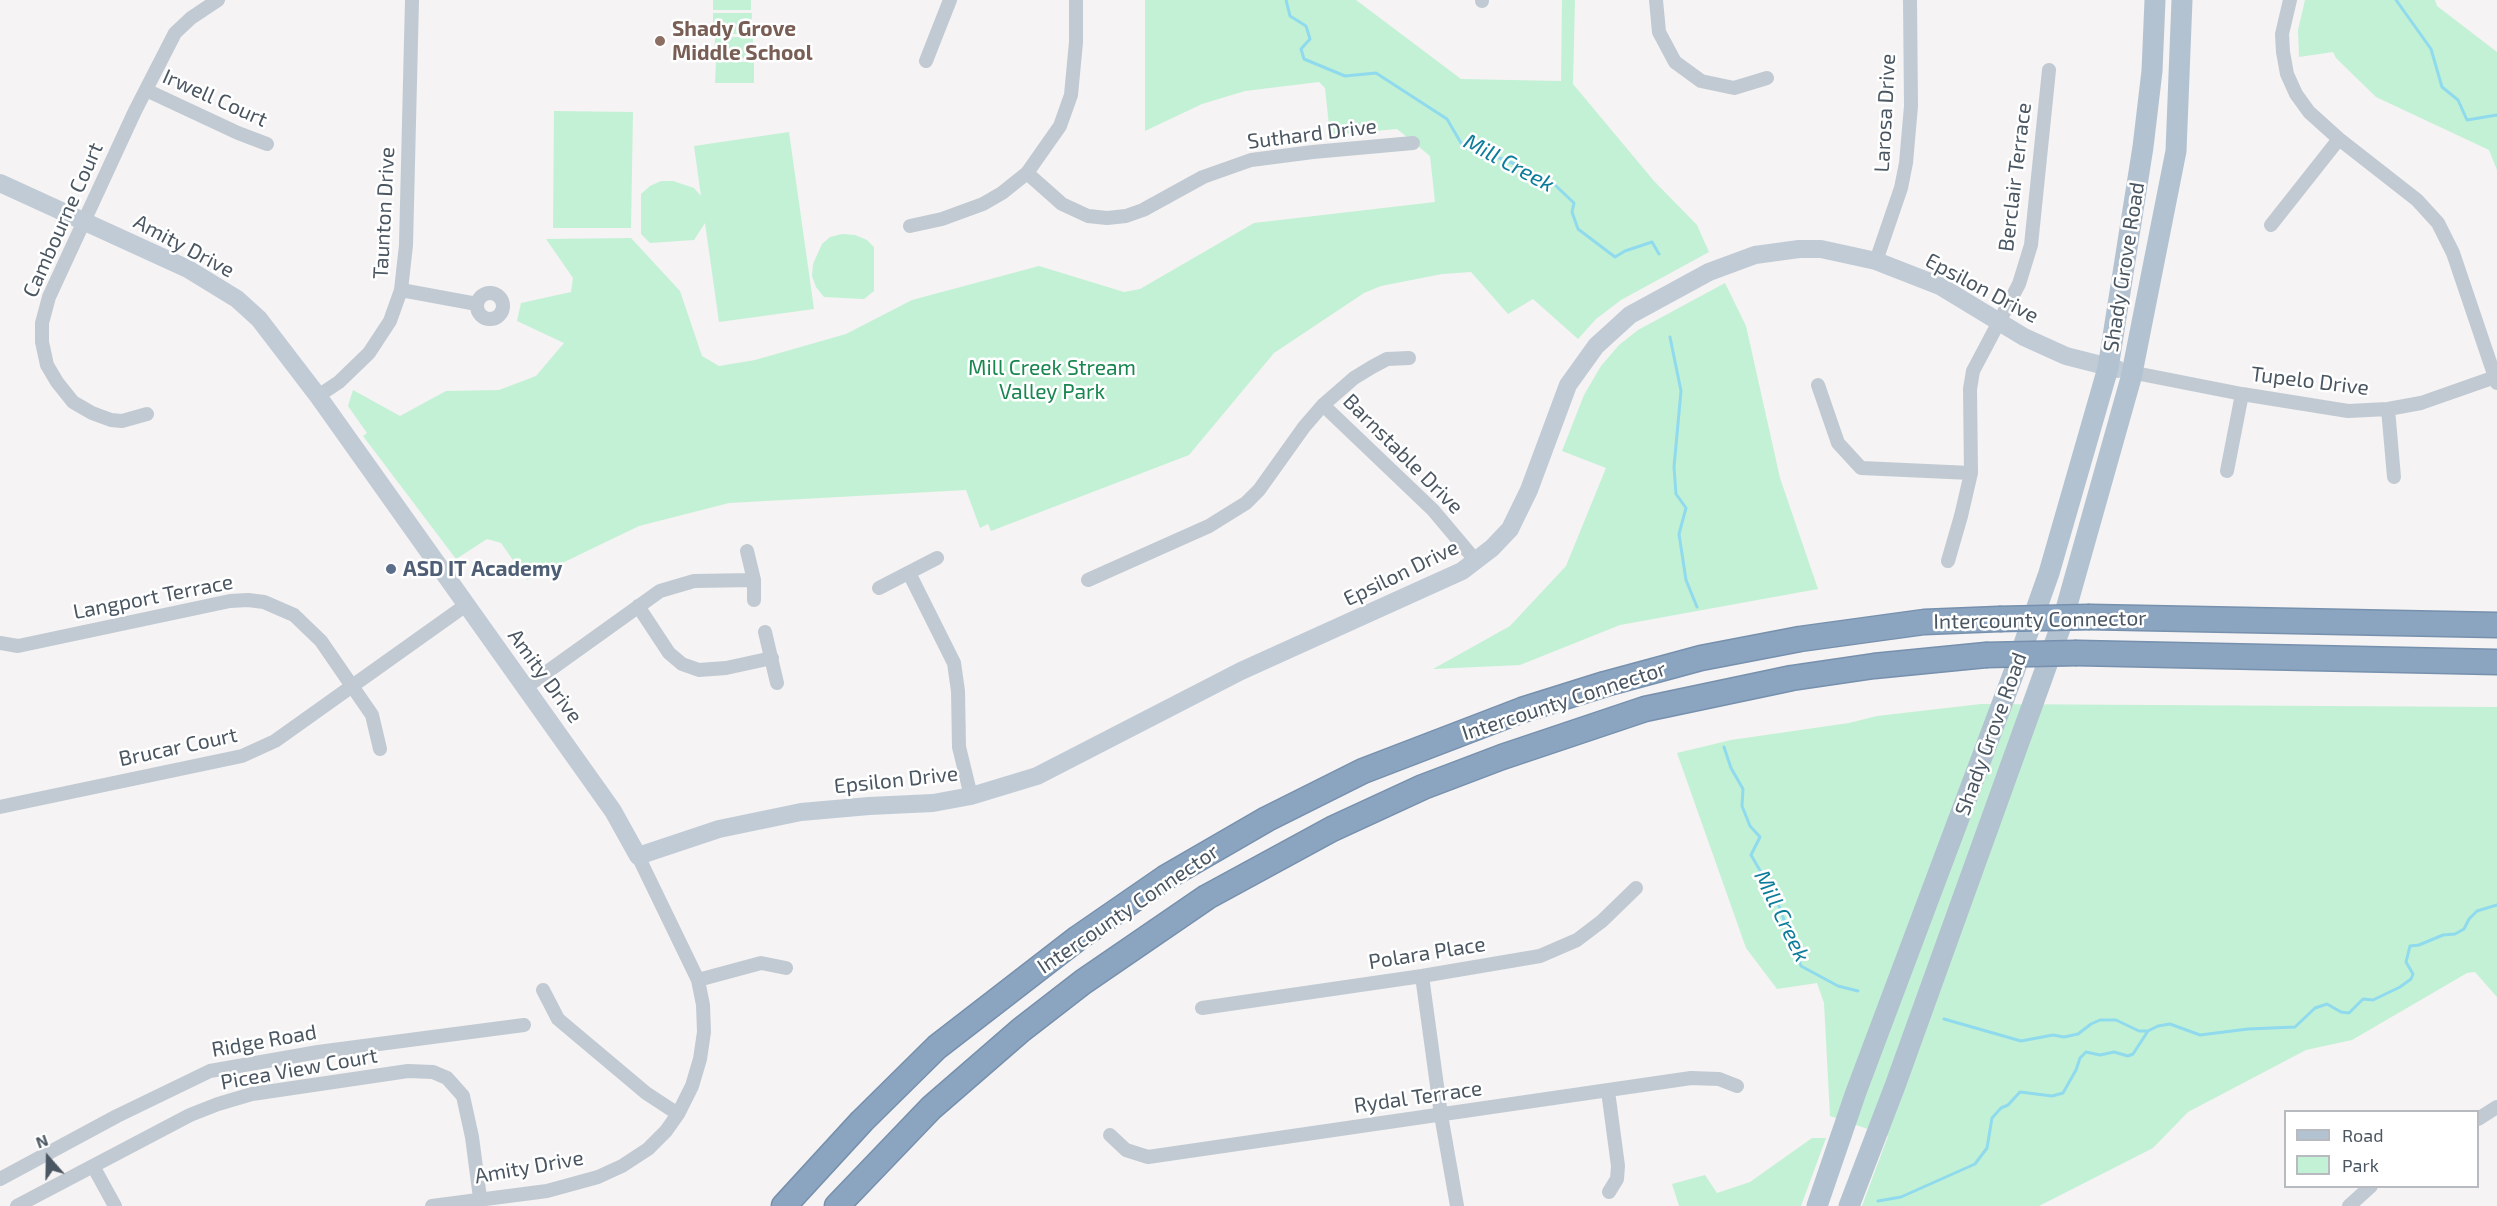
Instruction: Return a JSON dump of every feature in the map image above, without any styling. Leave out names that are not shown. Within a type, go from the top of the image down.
[{"type":"highway","name":"Intercounty Connector","points":[[787,1201],[862,1121],[937,1047],[1078,938],[1175,873],[1267,819],[1363,771],[1522,710],[1605,684],[1701,658],[1800,639],[1924,622],[2090,617],[2497,625]]},
{"type":"highway","name":"Intercounty Connector","points":[[837,1206],[939,1101],[1021,1030],[1083,982],[1207,897],[1332,829],[1423,787],[1502,757],[1645,709],[1792,678],[1874,666],[1986,656],[2077,653],[2497,662]]},
{"type":"main road","name":"Shady Grove Road","points":[[1817,1206],[1856,1092],[2014,672],[2119,370],[2152,71],[2155,0]]},
{"type":"main road","name":"Shady Grove Road","points":[[1849,1206],[1895,1086],[2062,623],[2119,370],[2176,151],[2182,0]]},
{"type":"street","name":"Cambourne Court","points":[[147,414],[122,421],[111,420],[92,413],[73,402],[47,365],[42,342],[44,314],[49,297],[84,221],[175,33],[191,18],[218,0]]},
{"type":"street","name":"Taunton Drive","points":[[318,396],[339,382],[369,353],[390,321],[401,290],[406,245],[412,0]]},
{"type":"street","points":[[926,61],[950,0]]},
{"type":"street","points":[[910,226],[942,219],[983,204],[1002,193],[1027,173],[1060,126],[1071,94],[1076,42],[1076,0]]},
{"type":"street","points":[[1656,0],[1659,32],[1675,62],[1701,81],[1734,87],[1767,78]]},
{"type":"street","name":"Larosa Drive","points":[[1876,261],[1902,188],[1906,163],[1911,106],[1910,0]]},
{"type":"street","points":[[2290,0],[2282,34],[2283,52],[2296,94],[2309,112],[2338,139],[2417,200],[2438,223],[2453,253],[2496,380]]},
{"type":"street","name":"Berclair Terrace","points":[[1948,561],[1971,473],[1970,389],[1973,371],[2019,284],[2031,245],[2049,70]]},
{"type":"street","name":"Irwell Court","points":[[146,90],[267,144]]},
{"type":"street","points":[[2271,225],[2338,139]]},
{"type":"street","name":"Suthard Drive","points":[[1027,173],[1062,204],[1088,216],[1107,218],[1126,216],[1143,210],[1203,177],[1251,160],[1413,143]]},
{"type":"street","name":"Amity Drive","points":[[0,183],[188,269],[237,299],[259,319],[318,396],[613,811],[638,856],[698,980],[703,1005],[703,1041],[692,1086],[678,1114],[666,1131],[648,1149],[622,1166],[598,1177],[547,1191],[432,1206]]},
{"type":"street","name":"Epsilon Drive","points":[[638,856],[719,830],[801,812],[933,803],[971,796],[1037,776],[1241,671],[1444,581],[1476,561],[1510,530],[1529,490],[1568,385],[1596,346],[1630,315],[1709,272],[1755,255],[1799,249],[1821,249],[1876,261],[1940,286],[2025,336],[2066,356],[2119,370]]},
{"type":"street","points":[[401,290],[477,304]]},
{"type":"street","points":[[1088,580],[1209,526],[1246,503],[1259,490],[1304,427],[1323,405],[1354,378],[1372,367],[1387,359],[1409,358]]},
{"type":"street","name":"Tupelo Drive","points":[[2119,370],[2242,394],[2348,411],[2388,409],[2421,403],[2496,380]]},
{"type":"street","points":[[1818,385],[1838,443],[1861,468],[1971,473]]},
{"type":"street","points":[[2227,471],[2242,394]]},
{"type":"street","name":"Barnstable Drive","points":[[1323,405],[1433,510],[1476,561]]},
{"type":"street","points":[[2388,409],[2394,477]]},
{"type":"street","points":[[747,551],[754,580],[754,600]]},
{"type":"street","points":[[879,588],[937,558]]},
{"type":"street","points":[[909,573],[954,663],[958,691],[959,747],[971,796]]},
{"type":"street","points":[[526,687],[660,591],[677,584],[694,581],[754,580]]},
{"type":"street","name":"Langport Terrace","points":[[0,643],[18,646],[230,601],[248,600],[280,608],[303,622],[321,641],[372,715],[380,748]]},
{"type":"street","name":"Brucar Court","points":[[0,807],[242,756],[274,741],[466,605]]},
{"type":"street","points":[[638,606],[669,653],[682,664],[699,670],[726,668],[772,658]]},
{"type":"street","points":[[765,632],[777,683]]},
{"type":"street","name":"Polara Place","points":[[1202,1008],[1422,976],[1540,956],[1577,940],[1602,921],[1636,888]]},
{"type":"street","points":[[698,980],[760,963],[786,969]]},
{"type":"street","points":[[1422,976],[1441,1115],[1457,1206]]},
{"type":"street","points":[[543,990],[558,1019],[646,1093],[678,1114]]},
{"type":"street","name":"Ridge Road","points":[[0,1179],[117,1116],[210,1071],[318,1052],[524,1025]]},
{"type":"street","name":"Picea View Court","points":[[17,1206],[190,1115],[234,1098],[408,1071],[433,1072],[447,1078],[455,1085],[465,1103],[480,1198]]},
{"type":"street","name":"Rydal Terrace","points":[[1110,1135],[1126,1150],[1148,1157],[1691,1078],[1719,1079],[1737,1086]]},
{"type":"street","points":[[1608,1090],[1618,1166],[1617,1179],[1609,1192]]},
{"type":"street","points":[[2479,1118],[2497,1107]]},
{"type":"street","points":[[93,1166],[115,1206]]},
{"type":"street","points":[[2349,1206],[2369,1188]]},
{"type":"green space","points":[[713,0],[751,0],[751,10],[713,10]]},
{"type":"green space","name":"Mill Creek Stream Valley Park","points":[[1145,0],[1356,0],[1461,79],[1561,81],[1562,0],[1575,0],[1573,84],[1654,181],[1697,225],[1709,252],[1621,300],[1596,319],[1578,339],[1533,299],[1508,314],[1471,272],[1442,274],[1381,286],[1364,293],[1274,353],[1189,455],[991,531],[988,524],[980,528],[966,490],[729,503],[639,526],[527,580],[501,543],[487,539],[456,559],[363,436],[367,433],[348,406],[353,390],[400,416],[446,391],[499,390],[536,376],[564,343],[517,321],[521,303],[571,292],[573,278],[546,239],[631,238],[680,291],[702,356],[719,366],[755,360],[846,334],[912,300],[1039,266],[1124,292],[1140,289],[1254,223],[1435,202],[1430,156],[1397,129],[1330,135],[1325,88],[1319,82],[1245,91],[1202,104],[1145,131]]},
{"type":"green space","points":[[2305,0],[2435,0],[2437,6],[2497,52],[2497,170],[2489,150],[2376,97],[2336,58],[2333,52],[2299,57],[2298,30]]},
{"type":"green space","points":[[713,13],[752,13],[751,34],[713,34]]},
{"type":"green space","points":[[715,37],[753,37],[753,58],[714,58]]},
{"type":"green space","points":[[716,62],[754,62],[754,83],[715,83]]},
{"type":"green space","points":[[554,111],[633,112],[631,228],[553,228]]},
{"type":"green space","points":[[789,132],[814,309],[719,322],[705,223],[694,240],[650,243],[641,234],[641,194],[650,186],[661,181],[673,181],[694,188],[701,196],[694,146]]},
{"type":"green space","points":[[842,234],[855,235],[867,240],[874,247],[874,291],[864,299],[824,297],[816,287],[812,276],[813,264],[822,244],[830,237]]},
{"type":"green space","points":[[1725,283],[1746,326],[1780,478],[1818,589],[1620,625],[1520,665],[1433,669],[1510,626],[1566,566],[1606,468],[1562,451],[1584,395],[1601,366],[1619,345],[1638,330]]},
{"type":"green space","points":[[1981,704],[2497,707],[2497,997],[2475,972],[2467,973],[2352,1040],[2306,1050],[2188,1112],[2153,1148],[2039,1206],[1862,1206],[1888,1136],[1830,1116],[1824,1003],[1817,983],[1777,989],[1746,948],[1677,753],[1731,740],[1849,723],[1877,716]]},
{"type":"green space","points":[[1812,1138],[1826,1138],[1801,1206],[1679,1206],[1672,1184],[1705,1175],[1717,1193],[1750,1182]]},
{"type":"waterway","name":"Mill Creek","points":[[1286,0],[1290,16],[1306,26],[1310,39],[1301,49],[1304,59],[1345,76],[1376,73],[1447,119],[1461,143],[1515,164],[1555,185],[1574,203],[1572,212],[1578,229],[1615,257],[1625,251],[1652,242],[1659,254]]},
{"type":"waterway","points":[[2396,0],[2431,49],[2442,87],[2458,100],[2467,120],[2497,115]]},
{"type":"waterway","name":"Mill Creek","points":[[1670,337],[1681,391],[1674,467],[1676,494],[1686,508],[1679,534],[1686,580],[1697,607]]},
{"type":"waterway","name":"Mill Creek","points":[[1724,747],[1731,768],[1743,789],[1742,806],[1750,826],[1760,837],[1751,855],[1776,898],[1801,966],[1838,986],[1858,991]]},
{"type":"waterway","name":"Mill Creek","points":[[1944,1019],[2021,1041],[2053,1035],[2064,1037],[2078,1034],[2100,1020],[2116,1020],[2139,1031],[2148,1031],[2170,1024],[2200,1035],[2248,1029],[2295,1027],[2315,1008],[2327,1004],[2341,1012],[2349,1013],[2363,999],[2373,1000],[2400,987],[2411,979],[2413,974],[2406,962],[2410,946],[2419,945],[2443,935],[2455,934],[2464,929],[2469,919],[2477,911],[2497,905]]},
{"type":"waterway","points":[[1878,1201],[1901,1197],[1975,1164],[1987,1148],[1992,1118],[2020,1092],[2052,1096],[2063,1093],[2080,1058],[2086,1052],[2100,1055],[2114,1052],[2128,1056],[2133,1054],[2148,1031]]},
{"type":"place","name":"Shady Grove Middle School","points":[[660,41]]},
{"type":"place","name":"ASD IT Academy","points":[[391,569]]}]
